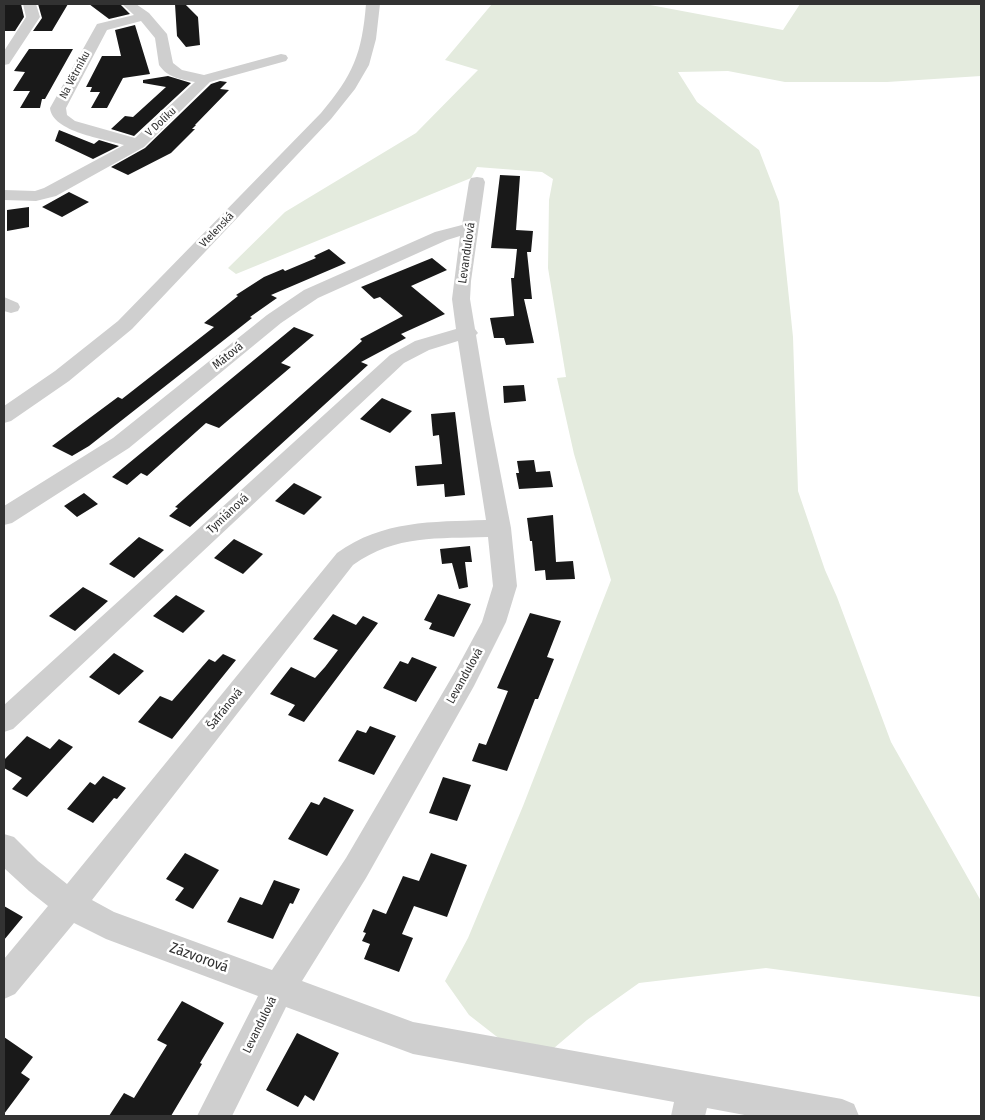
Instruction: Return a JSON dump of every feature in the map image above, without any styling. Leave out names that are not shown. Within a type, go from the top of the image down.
[{"type":"street","points":[[4,61],[32,17],[30,4]]},
{"type":"street","points":[[128,4],[144,16],[162,37],[166,65],[177,74],[204,79],[281,58]]},
{"type":"street","name":"Vtelenská","points":[[4,416],[81,362],[136,314],[331,109],[353,82],[364,60],[371,36],[373,4]]},
{"type":"street","name":"Na Větrníku","points":[[138,144],[70,124],[58,114],[58,108],[102,26],[144,16]]},
{"type":"street","name":"V Dolíku","points":[[4,195],[36,196],[50,192],[138,144],[204,79]]},
{"type":"street","name":"Levandulová","points":[[214,1116],[279,988],[356,868],[464,678],[494,622],[505,586],[499,528],[479,419],[462,299],[462,281],[477,182]]},
{"type":"street","name":"Mátová","points":[[4,517],[121,443],[274,319],[311,294],[441,236],[470,228]]},
{"type":"street","name":"Tymiánová","points":[[4,721],[397,359],[415,347],[439,338],[468,333]]},
{"type":"street","name":"Šafránová","points":[[4,983],[69,905],[345,559],[368,544],[390,536],[424,532],[499,528]]},
{"type":"street","name":"Zázvorová","points":[[4,847],[25,871],[69,905],[106,924],[413,1038],[691,1103],[842,1116]]},
{"type":"shaded area","points":[[492,4],[645,4],[783,30],[800,4],[981,4],[981,76],[887,82],[785,82],[728,71],[678,72],[697,102],[759,150],[779,202],[793,337],[798,491],[825,570],[837,597],[891,742],[981,901],[981,997],[766,968],[639,983],[587,1020],[547,1054],[510,1047],[469,1015],[445,981],[468,938],[523,806],[611,580],[574,454],[557,378],[566,377],[548,268],[549,200],[553,179],[542,172],[477,167],[471,178],[236,274],[228,268],[285,212],[416,133],[478,70],[445,60]]},
{"type":"building","points":[[4,4],[21,4],[24,17],[15,31],[4,31]]},
{"type":"building","points":[[38,4],[68,4],[52,31],[33,31],[42,18]]},
{"type":"building","points":[[89,4],[120,4],[130,14],[109,19]]},
{"type":"building","points":[[175,4],[185,4],[198,17],[200,45],[186,47],[177,36]]},
{"type":"building","points":[[135,25],[150,74],[123,78],[107,108],[91,108],[100,92],[90,92],[92,87],[86,87],[102,56],[121,56],[115,30]]},
{"type":"building","points":[[29,49],[73,49],[45,99],[42,99],[40,108],[20,108],[30,91],[13,91],[25,72],[14,71]]},
{"type":"building","points":[[168,76],[191,83],[134,136],[111,129],[125,116],[133,117],[166,87],[143,83],[143,80]]},
{"type":"building","points":[[220,81],[227,82],[220,89],[229,90],[171,153],[128,175],[111,167],[145,148],[211,84]]},
{"type":"building","points":[[59,130],[94,144],[99,140],[119,146],[93,159],[55,141]]},
{"type":"building","points":[[500,175],[520,176],[516,230],[533,231],[531,252],[527,252],[532,299],[524,299],[534,343],[506,345],[504,338],[494,338],[490,318],[514,316],[511,278],[514,278],[517,249],[491,248]]},
{"type":"building","points":[[69,192],[89,202],[62,217],[42,207]]},
{"type":"building","points":[[29,207],[29,227],[7,231],[7,210]]},
{"type":"building","points":[[329,249],[346,263],[271,295],[277,298],[250,317],[252,318],[89,446],[72,456],[52,446],[118,397],[122,399],[214,327],[204,323],[238,296],[236,295],[264,277],[283,269],[285,271],[316,258],[314,256]]},
{"type":"building","points":[[432,258],[447,270],[411,286],[445,314],[401,334],[406,338],[361,362],[368,365],[190,527],[169,516],[178,508],[175,507],[362,341],[360,339],[403,316],[380,297],[374,299],[361,287]]},
{"type":"building","points":[[294,327],[314,335],[281,363],[291,367],[219,428],[206,423],[147,476],[141,473],[127,485],[112,477]]},
{"type":"building","points":[[524,385],[526,401],[504,403],[503,386]]},
{"type":"building","points":[[382,398],[412,411],[390,433],[360,419]]},
{"type":"building","points":[[455,412],[465,495],[445,497],[444,484],[417,486],[415,466],[442,464],[439,435],[433,436],[431,414]]},
{"type":"building","points":[[534,460],[536,472],[550,471],[553,487],[519,489],[516,473],[519,473],[517,461]]},
{"type":"building","points":[[294,483],[322,497],[304,515],[275,501]]},
{"type":"building","points":[[84,493],[98,504],[77,517],[64,506]]},
{"type":"building","points":[[553,515],[556,562],[573,561],[575,579],[546,580],[545,570],[535,571],[532,541],[530,541],[527,518]]},
{"type":"building","points":[[139,537],[164,550],[134,578],[109,564]]},
{"type":"building","points":[[234,539],[263,554],[243,574],[214,558]]},
{"type":"building","points":[[470,546],[472,562],[465,562],[468,587],[459,589],[452,563],[442,564],[440,549]]},
{"type":"building","points":[[83,587],[108,601],[75,631],[49,616]]},
{"type":"building","points":[[438,594],[471,604],[454,637],[429,629],[432,623],[424,620]]},
{"type":"building","points":[[176,595],[205,611],[183,633],[153,616]]},
{"type":"building","points":[[530,613],[561,621],[547,657],[554,659],[538,699],[535,699],[507,771],[472,761],[479,743],[486,745],[508,691],[497,688]]},
{"type":"building","points":[[333,614],[356,625],[363,616],[378,623],[304,722],[288,715],[295,705],[270,694],[291,667],[315,678],[325,667],[338,650],[313,639]]},
{"type":"building","points":[[114,653],[144,671],[119,695],[89,677]]},
{"type":"building","points":[[223,654],[236,660],[172,739],[138,722],[160,696],[172,701],[209,659],[215,662]]},
{"type":"building","points":[[412,657],[437,667],[416,702],[383,688],[400,661],[408,664]]},
{"type":"building","points":[[370,726],[396,736],[374,775],[338,761],[357,730],[366,733]]},
{"type":"building","points":[[27,736],[50,749],[59,739],[73,747],[27,797],[12,789],[22,778],[4,768],[4,760]]},
{"type":"building","points":[[103,776],[126,788],[117,799],[114,798],[93,823],[67,809],[90,782],[95,785]]},
{"type":"building","points":[[443,777],[471,785],[457,821],[429,813]]},
{"type":"building","points":[[324,797],[354,810],[327,856],[288,839],[311,802],[319,805]]},
{"type":"building","points":[[185,853],[219,870],[193,909],[175,900],[184,888],[166,879]]},
{"type":"building","points":[[431,853],[467,865],[447,917],[414,906],[402,934],[413,938],[399,972],[364,959],[370,944],[362,941],[366,933],[363,932],[373,909],[386,914],[403,876],[419,881]]},
{"type":"building","points":[[274,880],[300,889],[293,904],[290,903],[273,939],[227,922],[240,897],[262,905]]},
{"type":"building","points":[[4,906],[23,917],[4,940]]},
{"type":"building","points":[[182,1001],[224,1023],[171,1116],[109,1116],[124,1093],[134,1098],[167,1045],[157,1040]]},
{"type":"building","points":[[297,1033],[339,1053],[314,1101],[305,1095],[298,1107],[266,1090]]},
{"type":"building","points":[[4,1037],[33,1057],[21,1073],[30,1079],[4,1114]]}]
